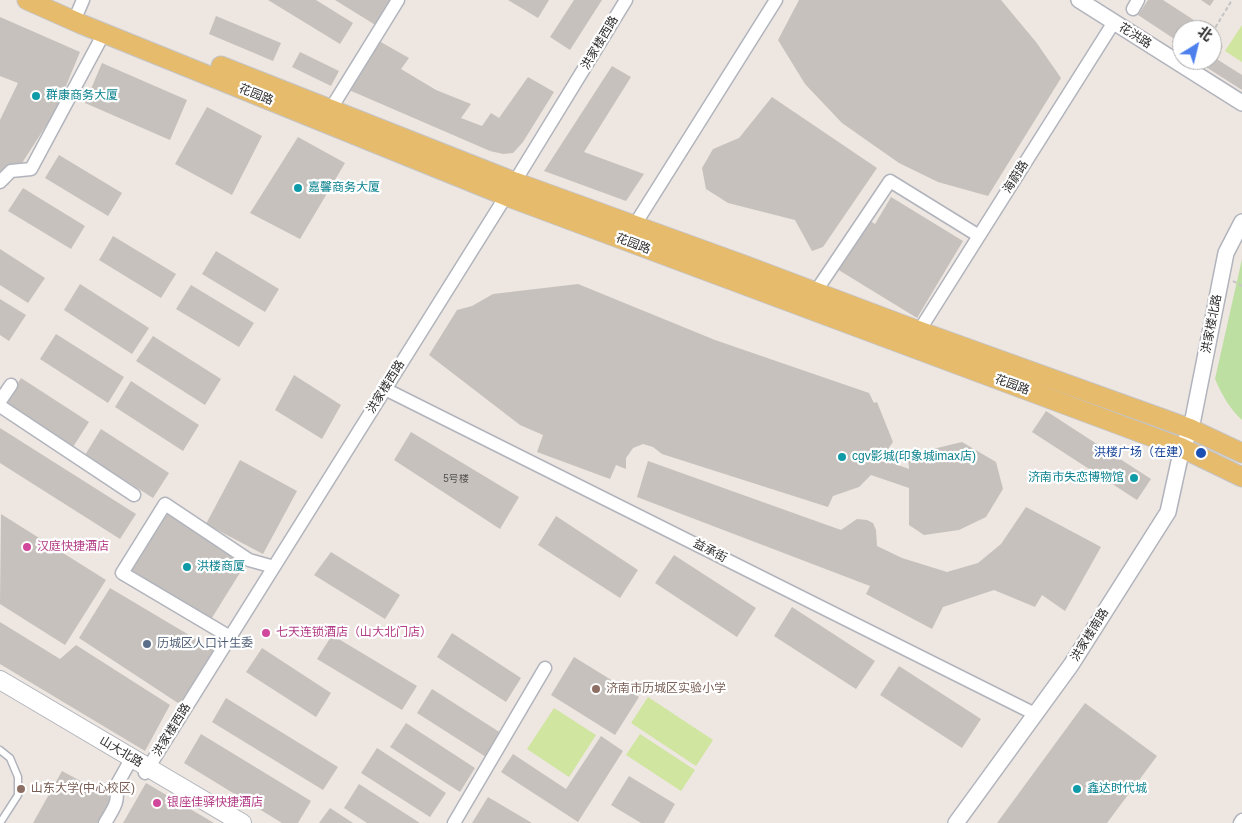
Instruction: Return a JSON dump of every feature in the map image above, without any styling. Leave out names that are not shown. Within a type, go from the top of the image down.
[{"type":"main road","name":"花园路","points":[[27,0],[79,10],[104,33],[327,116],[511,189],[810,300],[919,331],[1191,429],[1242,454]]},
{"type":"main road","name":"花园路","points":[[55,0],[327,116]]},
{"type":"main road","name":"花园路","points":[[511,189],[634,226],[810,300],[1182,448],[1242,478]]},
{"type":"main road","name":"山大北路","points":[[0,680],[231,823]]},
{"type":"main road","name":"山大北路","points":[[0,686],[129,763],[147,770],[242,823]]},
{"type":"street","points":[[327,116],[398,0]]},
{"type":"street","name":"洪家楼西路","points":[[147,770],[511,189],[626,0]]},
{"type":"street","points":[[634,226],[776,0]]},
{"type":"street","name":"花洪路","points":[[1079,0],[1242,103]]},
{"type":"street","name":"海蔚路","points":[[919,331],[1114,22]]},
{"type":"street","points":[[0,182],[10,171],[32,169],[104,33]]},
{"type":"street","points":[[810,300],[890,180],[979,236]]},
{"type":"street","name":"洪家楼北路","points":[[1191,429],[1226,253],[1242,222]]},
{"type":"street","points":[[0,401],[11,385]]},
{"type":"street","name":"益承街","points":[[385,389],[1035,714]]},
{"type":"street","points":[[0,406],[134,495]]},
{"type":"street","name":"洪家楼南路","points":[[956,823],[1071,665],[1168,512],[1182,448],[1191,429]]},
{"type":"street","points":[[230,637],[122,573],[165,504],[249,560],[274,567]]},
{"type":"street","points":[[454,823],[545,668]]},
{"type":"street","points":[[105,823],[118,800],[115,788],[129,763]]},
{"type":"lane","points":[[0,750],[10,758],[18,777],[18,795],[0,823]]},
{"type":"path","points":[[1220,20],[1232,0]]},
{"type":"path","points":[[1230,280],[1242,286]]},
{"type":"green space","points":[[1242,25],[1242,62],[1225,51]]},
{"type":"green space","points":[[1242,259],[1242,420],[1226,401],[1215,379]]},
{"type":"green space","points":[[648,697],[713,740],[696,766],[631,723]]},
{"type":"green space","points":[[554,708],[596,735],[569,777],[527,749]]},
{"type":"green space","points":[[640,734],[695,770],[681,791],[626,755]]},
{"type":"building","points":[[268,0],[316,0],[353,23],[340,44]]},
{"type":"building","points":[[335,0],[390,0],[393,2],[377,26]]},
{"type":"building","points":[[508,0],[549,0],[538,18]]},
{"type":"building","points":[[574,0],[602,0],[570,50],[550,37]]},
{"type":"building","points":[[799,0],[1001,0],[1036,42],[1061,78],[988,196],[938,182],[899,163],[842,123],[805,84],[778,40]]},
{"type":"building","points":[[1148,0],[1163,0],[1194,20],[1172,20],[1172,37],[1138,15]]},
{"type":"building","points":[[1201,0],[1214,0],[1210,6]]},
{"type":"building","points":[[216,16],[281,43],[273,61],[209,34]]},
{"type":"building","name":"群康商务大厦","points":[[0,17],[80,52],[56,110],[8,185],[0,181],[0,120],[18,83],[0,76]]},
{"type":"building","points":[[379,41],[409,58],[401,69],[436,90],[471,104],[461,118],[482,126],[491,113],[499,118],[528,77],[554,92],[523,142],[513,153],[503,154],[490,151],[349,90]]},
{"type":"building","points":[[300,52],[339,71],[331,86],[292,67]]},
{"type":"building","points":[[1222,62],[1242,75],[1242,90],[1211,70],[1222,70]]},
{"type":"building","points":[[102,63],[187,100],[170,140],[85,103]]},
{"type":"building","points":[[612,66],[631,77],[584,152],[644,174],[626,201],[544,171]]},
{"type":"building","points":[[772,97],[877,168],[823,247],[812,251],[795,220],[728,203],[706,189],[702,168],[713,149],[739,138]]},
{"type":"building","points":[[207,107],[262,136],[232,195],[175,164]]},
{"type":"building","name":"嘉馨商务大厦","points":[[298,137],[345,163],[300,239],[250,213]]},
{"type":"building","points":[[59,155],[122,193],[108,216],[45,178]]},
{"type":"building","points":[[23,188],[85,226],[71,249],[8,211]]},
{"type":"building","points":[[891,197],[963,241],[917,318],[837,269],[867,219],[875,224]]},
{"type":"building","points":[[113,236],[176,274],[161,298],[99,260]]},
{"type":"building","points":[[0,249],[45,278],[28,303],[0,285]]},
{"type":"building","points":[[216,251],[279,289],[265,312],[202,274]]},
{"type":"building","points":[[80,284],[149,328],[132,354],[64,310]]},
{"type":"building","points":[[578,284],[715,340],[869,393],[874,403],[877,402],[893,442],[881,459],[909,469],[908,455],[962,442],[996,462],[1003,489],[986,517],[959,530],[924,535],[909,525],[909,488],[871,475],[859,487],[833,496],[828,507],[662,454],[653,447],[643,444],[633,448],[626,458],[626,469],[616,465],[610,479],[537,452],[543,435],[520,425],[429,355],[457,310],[472,306],[493,294]]},
{"type":"building","points":[[191,285],[254,323],[239,347],[176,309]]},
{"type":"building","points":[[0,299],[26,315],[9,341],[0,335]]},
{"type":"building","points":[[56,334],[124,377],[108,403],[40,359]]},
{"type":"building","points":[[153,336],[221,379],[205,405],[136,361]]},
{"type":"building","points":[[294,375],[341,405],[322,439],[275,410]]},
{"type":"building","points":[[21,378],[89,422],[73,447],[5,404]]},
{"type":"building","points":[[131,381],[199,425],[183,451],[115,407]]},
{"type":"building","points":[[1046,411],[1151,479],[1137,500],[1032,432]]},
{"type":"building","points":[[0,428],[136,514],[120,539],[0,463]]},
{"type":"building","points":[[101,429],[169,473],[153,498],[85,455]]},
{"type":"building","points":[[411,432],[519,497],[500,529],[394,460]]},
{"type":"building","points":[[240,460],[297,491],[263,554],[206,524]]},
{"type":"building","points":[[648,461],[841,530],[857,519],[867,520],[873,523],[876,530],[877,546],[902,558],[947,572],[978,563],[1001,544],[1026,507],[1101,547],[1065,611],[1042,595],[1035,607],[994,590],[943,607],[932,629],[866,594],[870,586],[637,497]]},
{"type":"building","name":"洪楼商厦","points":[[166,511],[246,563],[210,621],[129,571]]},
{"type":"building","name":"汉庭快捷酒店","points":[[1,514],[106,580],[65,645],[0,604]]},
{"type":"building","points":[[556,516],[638,570],[620,598],[538,545]]},
{"type":"building","points":[[331,552],[400,595],[385,619],[314,575]]},
{"type":"building","points":[[674,555],[756,608],[737,637],[655,583]]},
{"type":"building","name":"历城区人口计生委","points":[[110,588],[216,651],[181,705],[79,638]]},
{"type":"building","points":[[792,607],[875,661],[856,689],[774,636]]},
{"type":"building","points":[[0,622],[60,659],[76,645],[170,705],[145,751],[0,664]]},
{"type":"building","points":[[452,633],[521,678],[506,702],[437,657]]},
{"type":"building","points":[[332,635],[417,686],[402,710],[317,659]]},
{"type":"building","points":[[262,648],[331,693],[316,717],[246,672]]},
{"type":"building","points":[[574,657],[639,697],[615,735],[551,695]]},
{"type":"building","points":[[899,666],[981,719],[962,748],[880,695]]},
{"type":"building","points":[[432,689],[501,733],[486,757],[417,713]]},
{"type":"building","points":[[226,698],[338,767],[323,790],[212,722]]},
{"type":"building","name":"鑫达时代城","points":[[1085,703],[1157,756],[1107,823],[997,823]]},
{"type":"building","points":[[406,723],[475,768],[460,792],[390,747]]},
{"type":"building","points":[[201,734],[311,801],[298,823],[282,823],[184,763]]},
{"type":"building","points":[[601,736],[623,751],[578,822],[501,772],[513,754],[566,789]]},
{"type":"building","points":[[377,748],[446,793],[430,817],[361,773]]},
{"type":"building","points":[[62,771],[112,798],[98,823],[33,823]]},
{"type":"building","points":[[629,776],[675,804],[664,823],[641,823],[611,805]]},
{"type":"building","name":"银座佳驿快捷酒店","points":[[146,783],[214,823],[123,823]]},
{"type":"building","points":[[359,784],[420,823],[367,823],[344,808]]},
{"type":"building","points":[[488,797],[532,823],[472,823]]},
{"type":"building","points":[[330,808],[353,823],[319,823]]},
{"type":"place","name":"群康商务大厦","points":[[36,96]]},
{"type":"place","name":"嘉馨商务大厦","points":[[298,188]]},
{"type":"place","name":"洪楼广场（在建）","points":[[1201,453]]},
{"type":"place","name":"cgv影城(印象城imax店)","points":[[842,457]]},
{"type":"place","name":"济南市失恋博物馆","points":[[1134,478]]},
{"type":"place","name":"汉庭快捷酒店","points":[[27,547]]},
{"type":"place","name":"洪楼商厦","points":[[187,567]]},
{"type":"place","name":"七天连锁酒店（山大北门店）","points":[[266,633]]},
{"type":"place","name":"历城区人口计生委","points":[[147,644]]},
{"type":"place","name":"济南市历城区实验小学","points":[[596,689]]},
{"type":"place","name":"山东大学(中心校区)","points":[[21,789]]},
{"type":"place","name":"鑫达时代城","points":[[1077,789]]},
{"type":"place","name":"银座佳驿快捷酒店","points":[[157,803]]}]
